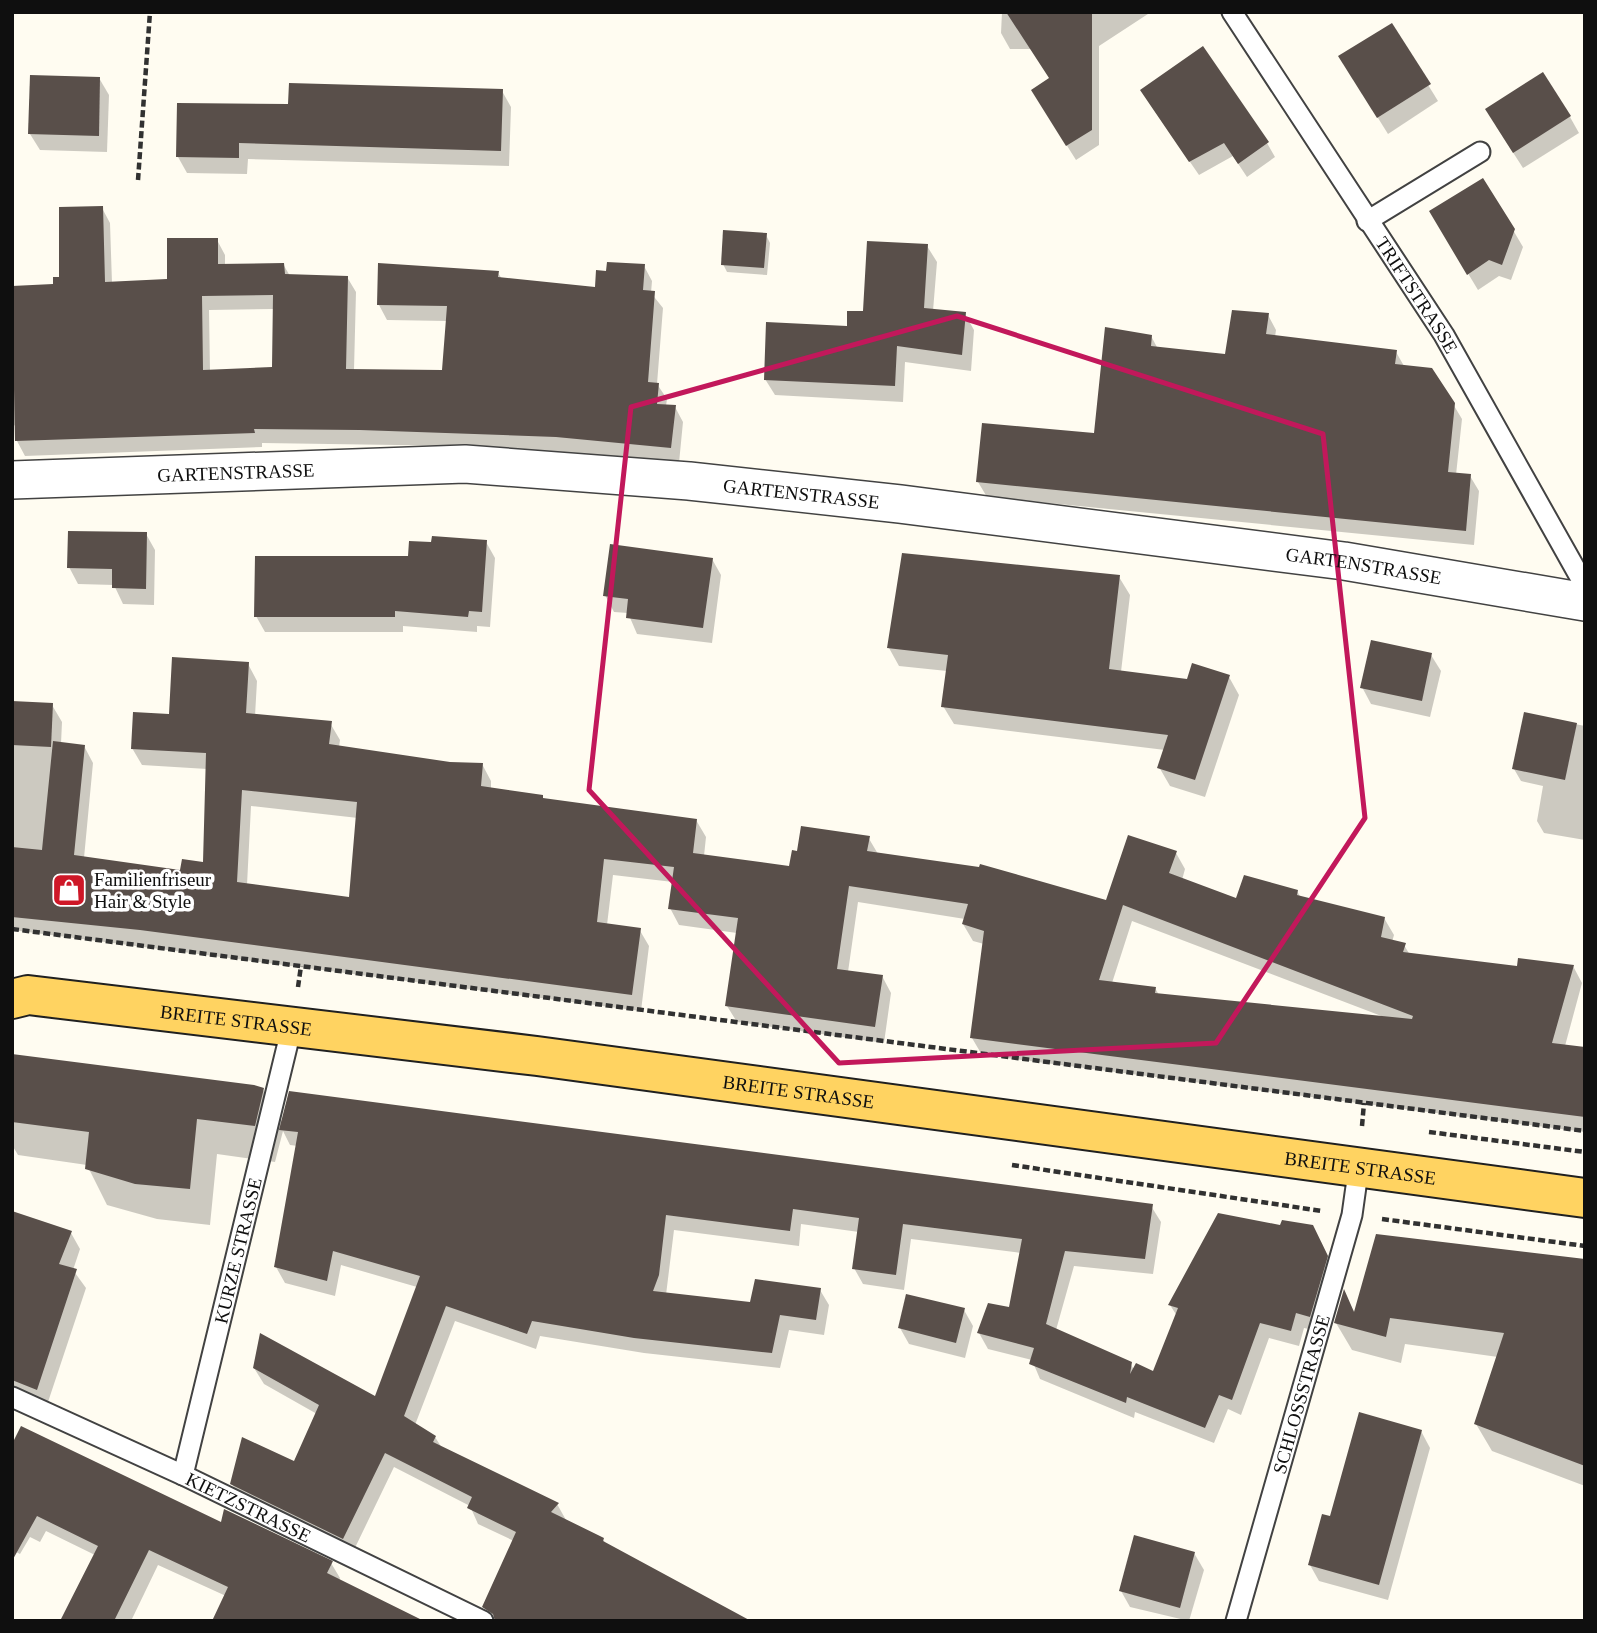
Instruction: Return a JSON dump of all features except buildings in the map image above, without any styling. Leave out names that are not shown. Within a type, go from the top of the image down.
[{"type":"main road","name":"BREITE STRASSE","points":[[12,999],[28,995],[292,1026],[1359,1165],[1585,1198]]},
{"type":"street","name":"GARTENSTRASSE","points":[[12,480],[465,464],[676,480],[900,504],[1344,561],[1585,602]]},
{"type":"lane","name":"TRIFTSTRASSE","points":[[1232,12],[1444,335],[1585,586]]},
{"type":"lane","points":[[1367,221],[1480,152]]},
{"type":"lane","name":"KURZE STRASSE","points":[[183,1475],[292,1026]]},
{"type":"lane","name":"SCHLOSSSTRASSE","points":[[1236,1621],[1352,1215],[1359,1165]]},
{"type":"lane","name":"KIETZSTRASSE","points":[[12,1396],[183,1475],[483,1621]]},
{"type":"path","points":[[138,180],[150,12]]},
{"type":"path","points":[[12,929],[1585,1131]]},
{"type":"highlighted area","points":[[957,316],[1323,434],[1365,818],[1216,1043],[839,1063],[589,790],[631,407]]},
{"type":"place","name":"Familienfriseur Hair & Style","points":[[69,890]]}]
